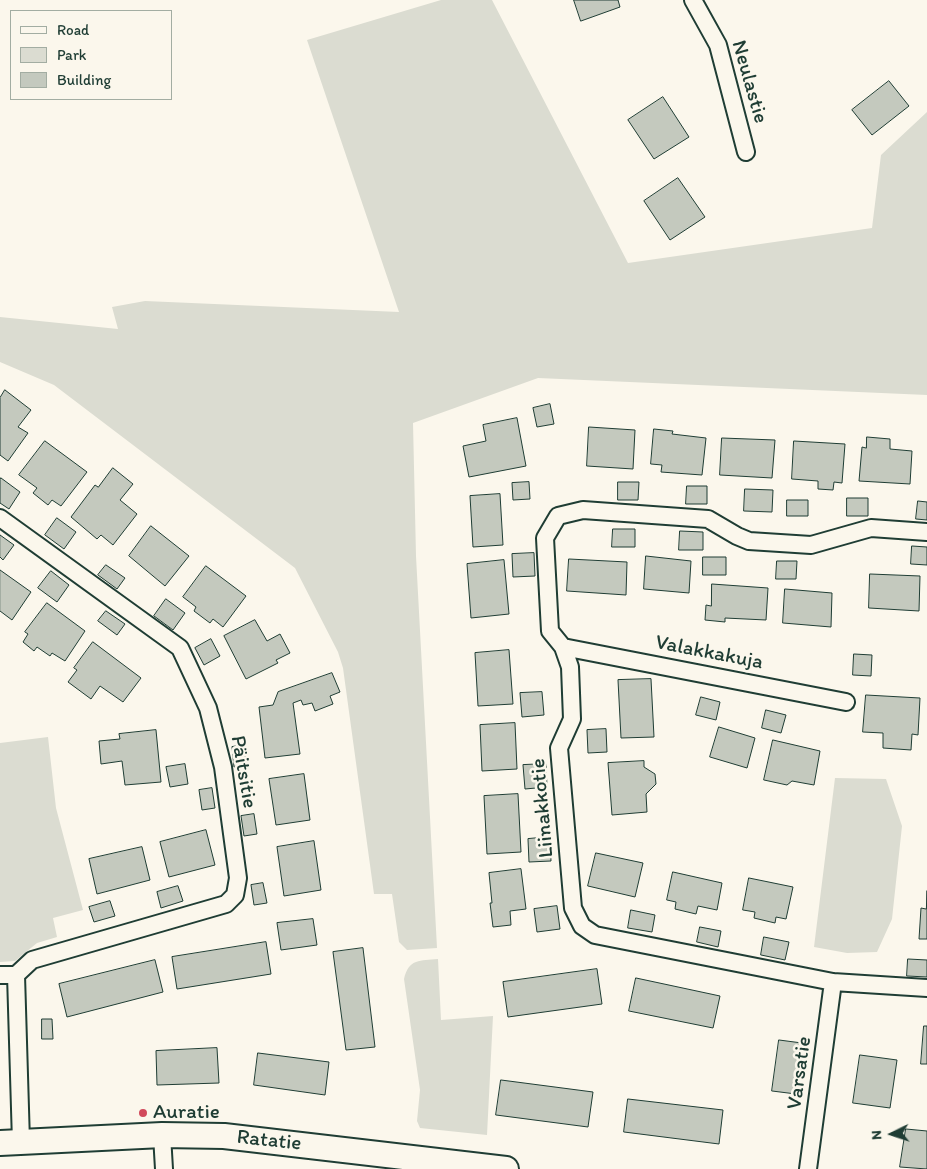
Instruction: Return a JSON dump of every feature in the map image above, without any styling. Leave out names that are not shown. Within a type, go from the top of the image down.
[{"type":"street","name":"Neulastie","points":[[693,0],[718,45],[746,152]]},
{"type":"street","name":"Liinakkotie","points":[[927,532],[871,528],[811,546],[749,541],[708,519],[583,510],[558,516],[545,538],[550,631],[563,646],[570,667],[572,719],[558,748],[573,908],[582,926],[595,935],[833,982],[927,988]]},
{"type":"street","name":"Päitsitie","points":[[0,518],[180,648],[208,708],[223,767],[238,878],[235,895],[226,904],[32,960],[8,975]]},
{"type":"street","name":"Valakkakuja","points":[[563,646],[846,702]]},
{"type":"street","points":[[8,975],[11,1143]]},
{"type":"street","name":"Varsatie","points":[[808,1169],[833,982]]},
{"type":"street","points":[[162,1135],[164,1169]]},
{"type":"street","name":"Ratatie","points":[[11,1143],[162,1135],[224,1136],[506,1169]]},
{"type":"green space","points":[[441,0],[492,0],[628,263],[872,228],[881,155],[927,112],[927,395],[538,378],[413,423],[416,556],[437,948],[407,950],[399,942],[392,894],[374,894],[343,668],[338,652],[295,568],[54,385],[0,362],[0,317],[118,329],[112,307],[145,301],[399,312],[307,40]]},
{"type":"green space","points":[[48,737],[56,808],[83,910],[53,918],[57,937],[37,943],[15,961],[0,962],[0,743]]},
{"type":"green space","points":[[835,778],[886,779],[902,826],[892,919],[877,952],[847,953],[814,947]]},
{"type":"green space","points":[[438,959],[441,1020],[493,1016],[487,1135],[420,1128],[417,1121],[420,1090],[404,979],[406,972],[412,964]]},
{"type":"building","points":[[574,0],[618,0],[620,7],[581,21]]},
{"type":"building","points":[[889,81],[909,106],[872,135],[852,110]]},
{"type":"building","points":[[663,97],[689,137],[654,159],[628,120]]},
{"type":"building","points":[[678,178],[705,217],[670,240],[644,201]]},
{"type":"building","points":[[5,390],[31,410],[18,427],[28,433],[8,461],[0,455],[0,398]]},
{"type":"building","points":[[550,404],[554,424],[537,427],[533,408]]},
{"type":"building","points":[[517,418],[526,466],[469,477],[463,446],[486,441],[483,425]]},
{"type":"building","points":[[589,427],[635,430],[633,469],[587,466]]},
{"type":"building","points":[[654,429],[673,431],[672,434],[706,438],[702,475],[661,472],[662,465],[651,464]]},
{"type":"building","points":[[867,437],[890,439],[890,449],[912,451],[910,484],[859,481],[862,447],[866,448]]},
{"type":"building","points":[[722,438],[775,440],[772,478],[720,475]]},
{"type":"building","points":[[45,441],[87,472],[61,506],[52,500],[48,505],[33,493],[37,488],[19,475]]},
{"type":"building","points":[[794,441],[845,444],[842,483],[834,482],[833,490],[818,489],[818,481],[792,479]]},
{"type":"building","points":[[113,468],[133,484],[120,500],[137,514],[113,545],[101,535],[97,539],[71,517],[95,485],[98,487]]},
{"type":"building","points":[[1,478],[20,492],[9,509],[0,503]]},
{"type":"building","points":[[529,482],[530,499],[513,500],[512,483]]},
{"type":"building","points":[[618,482],[639,482],[638,500],[618,500]]},
{"type":"building","points":[[687,486],[707,486],[707,504],[686,504]]},
{"type":"building","points":[[745,489],[773,490],[772,512],[744,511]]},
{"type":"building","points":[[500,494],[503,545],[473,547],[470,496]]},
{"type":"building","points":[[847,498],[868,498],[868,516],[847,516]]},
{"type":"building","points":[[787,500],[808,500],[808,516],[787,516]]},
{"type":"building","points":[[918,501],[927,502],[927,520],[916,519]]},
{"type":"building","points":[[57,518],[76,532],[64,549],[45,535]]},
{"type":"building","points":[[151,526],[189,556],[165,586],[129,556]]},
{"type":"building","points":[[613,529],[635,529],[635,547],[612,547]]},
{"type":"building","points":[[680,531],[703,532],[703,550],[679,550]]},
{"type":"building","points":[[0,535],[14,545],[3,560],[0,557]]},
{"type":"building","points":[[912,546],[927,547],[927,565],[911,564]]},
{"type":"building","points":[[534,553],[535,576],[513,577],[512,554]]},
{"type":"building","points":[[646,556],[691,561],[689,593],[644,589]]},
{"type":"building","points":[[703,557],[726,557],[726,575],[703,575]]},
{"type":"building","points":[[569,559],[627,562],[626,595],[567,591]]},
{"type":"building","points":[[504,560],[509,614],[471,618],[467,564]]},
{"type":"building","points":[[777,561],[797,561],[796,579],[776,579]]},
{"type":"building","points":[[106,565],[125,578],[117,589],[98,575]]},
{"type":"building","points":[[206,566],[246,596],[223,627],[213,619],[210,623],[194,611],[196,607],[183,597]]},
{"type":"building","points":[[0,570],[31,592],[12,620],[0,611]]},
{"type":"building","points":[[51,571],[69,585],[57,602],[38,588]]},
{"type":"building","points":[[870,574],[920,576],[919,611],[869,608]]},
{"type":"building","points":[[712,584],[768,588],[766,620],[725,618],[725,622],[705,620],[706,605],[711,606]]},
{"type":"building","points":[[785,589],[832,593],[831,627],[783,623]]},
{"type":"building","points":[[166,599],[185,613],[173,630],[154,616]]},
{"type":"building","points":[[47,603],[85,631],[65,661],[52,653],[50,656],[37,647],[34,651],[23,642],[28,634],[25,632]]},
{"type":"building","points":[[106,611],[125,624],[117,635],[98,621]]},
{"type":"building","points":[[255,620],[267,641],[280,634],[290,653],[276,660],[278,663],[246,679],[224,636]]},
{"type":"building","points":[[211,639],[220,656],[204,665],[195,648]]},
{"type":"building","points":[[93,642],[141,678],[123,702],[100,686],[91,699],[68,682],[77,670],[74,668]]},
{"type":"building","points":[[509,650],[513,704],[478,706],[475,653]]},
{"type":"building","points":[[854,654],[872,655],[871,676],[853,675]]},
{"type":"building","points":[[332,673],[340,692],[330,696],[333,704],[315,711],[312,703],[303,705],[301,700],[293,703],[300,754],[265,758],[259,707],[273,705],[278,692]]},
{"type":"building","points":[[651,679],[654,737],[621,738],[618,680]]},
{"type":"building","points":[[542,692],[544,715],[522,717],[520,693]]},
{"type":"building","points":[[866,695],[920,698],[918,735],[912,734],[911,750],[883,748],[883,733],[863,732]]},
{"type":"building","points":[[701,697],[720,702],[716,720],[696,715]]},
{"type":"building","points":[[766,710],[786,715],[781,733],[762,728]]},
{"type":"building","points":[[515,723],[517,769],[482,771],[480,725]]},
{"type":"building","points":[[719,727],[755,738],[747,768],[710,757]]},
{"type":"building","points":[[606,729],[607,752],[588,753],[587,730]]},
{"type":"building","points":[[156,730],[161,782],[125,785],[122,761],[101,764],[99,741],[120,739],[119,734]]},
{"type":"building","points":[[773,740],[820,751],[814,785],[792,781],[787,785],[764,780]]},
{"type":"building","points":[[244,745],[247,765],[234,767],[232,747]]},
{"type":"building","points":[[644,761],[644,767],[655,774],[656,784],[646,794],[647,812],[612,815],[608,763]]},
{"type":"building","points":[[185,764],[188,784],[170,787],[166,767]]},
{"type":"building","points":[[546,764],[547,787],[525,789],[523,765]]},
{"type":"building","points":[[304,774],[310,820],[276,825],[269,779]]},
{"type":"building","points":[[212,788],[215,808],[202,810],[199,790]]},
{"type":"building","points":[[518,794],[521,852],[487,854],[484,796]]},
{"type":"building","points":[[254,814],[257,834],[244,836],[241,816]]},
{"type":"building","points":[[206,830],[215,865],[169,877],[160,842]]},
{"type":"building","points":[[550,837],[551,861],[529,862],[528,839]]},
{"type":"building","points":[[314,841],[321,890],[284,896],[277,847]]},
{"type":"building","points":[[142,847],[150,880],[97,894],[89,859]]},
{"type":"building","points":[[596,853],[643,863],[635,897],[588,886]]},
{"type":"building","points":[[521,869],[526,909],[510,911],[511,925],[493,927],[489,873]]},
{"type":"building","points":[[673,872],[722,883],[717,910],[698,906],[696,914],[675,909],[676,902],[667,900]]},
{"type":"building","points":[[749,878],[793,887],[786,919],[776,917],[775,923],[754,918],[755,912],[743,910]]},
{"type":"building","points":[[263,883],[267,903],[254,905],[251,885]]},
{"type":"building","points":[[178,886],[183,901],[161,908],[157,892]]},
{"type":"building","points":[[927,891],[927,939],[919,939],[921,908],[926,909]]},
{"type":"building","points":[[110,901],[115,916],[94,922],[89,907]]},
{"type":"building","points":[[557,906],[560,929],[537,932],[534,909]]},
{"type":"building","points":[[631,910],[655,915],[652,932],[628,928]]},
{"type":"building","points":[[313,919],[317,945],[281,950],[277,923]]},
{"type":"building","points":[[700,927],[721,931],[718,947],[697,942]]},
{"type":"building","points":[[764,937],[789,942],[785,960],[761,955]]},
{"type":"building","points":[[266,942],[271,974],[177,989],[172,957]]},
{"type":"building","points":[[363,948],[375,1047],[346,1050],[333,952]]},
{"type":"building","points":[[908,959],[927,960],[927,977],[907,976]]},
{"type":"building","points":[[155,960],[163,992],[67,1017],[59,984]]},
{"type":"building","points":[[597,969],[602,1004],[508,1017],[503,982]]},
{"type":"building","points":[[636,978],[720,996],[713,1028],[629,1011]]},
{"type":"building","points":[[42,1019],[52,1019],[53,1039],[42,1039]]},
{"type":"building","points":[[924,1026],[927,1026],[927,1064],[921,1064]]},
{"type":"building","points":[[779,1040],[802,1043],[796,1094],[772,1091]]},
{"type":"building","points":[[217,1048],[219,1083],[157,1085],[156,1051]]},
{"type":"building","points":[[258,1053],[329,1062],[325,1095],[254,1085]]},
{"type":"building","points":[[860,1055],[897,1060],[890,1108],[853,1103]]},
{"type":"building","points":[[501,1080],[593,1092],[588,1127],[496,1115]]},
{"type":"building","points":[[628,1099],[723,1110],[719,1144],[624,1132]]},
{"type":"building","points":[[906,1129],[927,1131],[927,1169],[900,1167]]},
{"type":"place","name":"Auratie","points":[[143,1113]]}]
